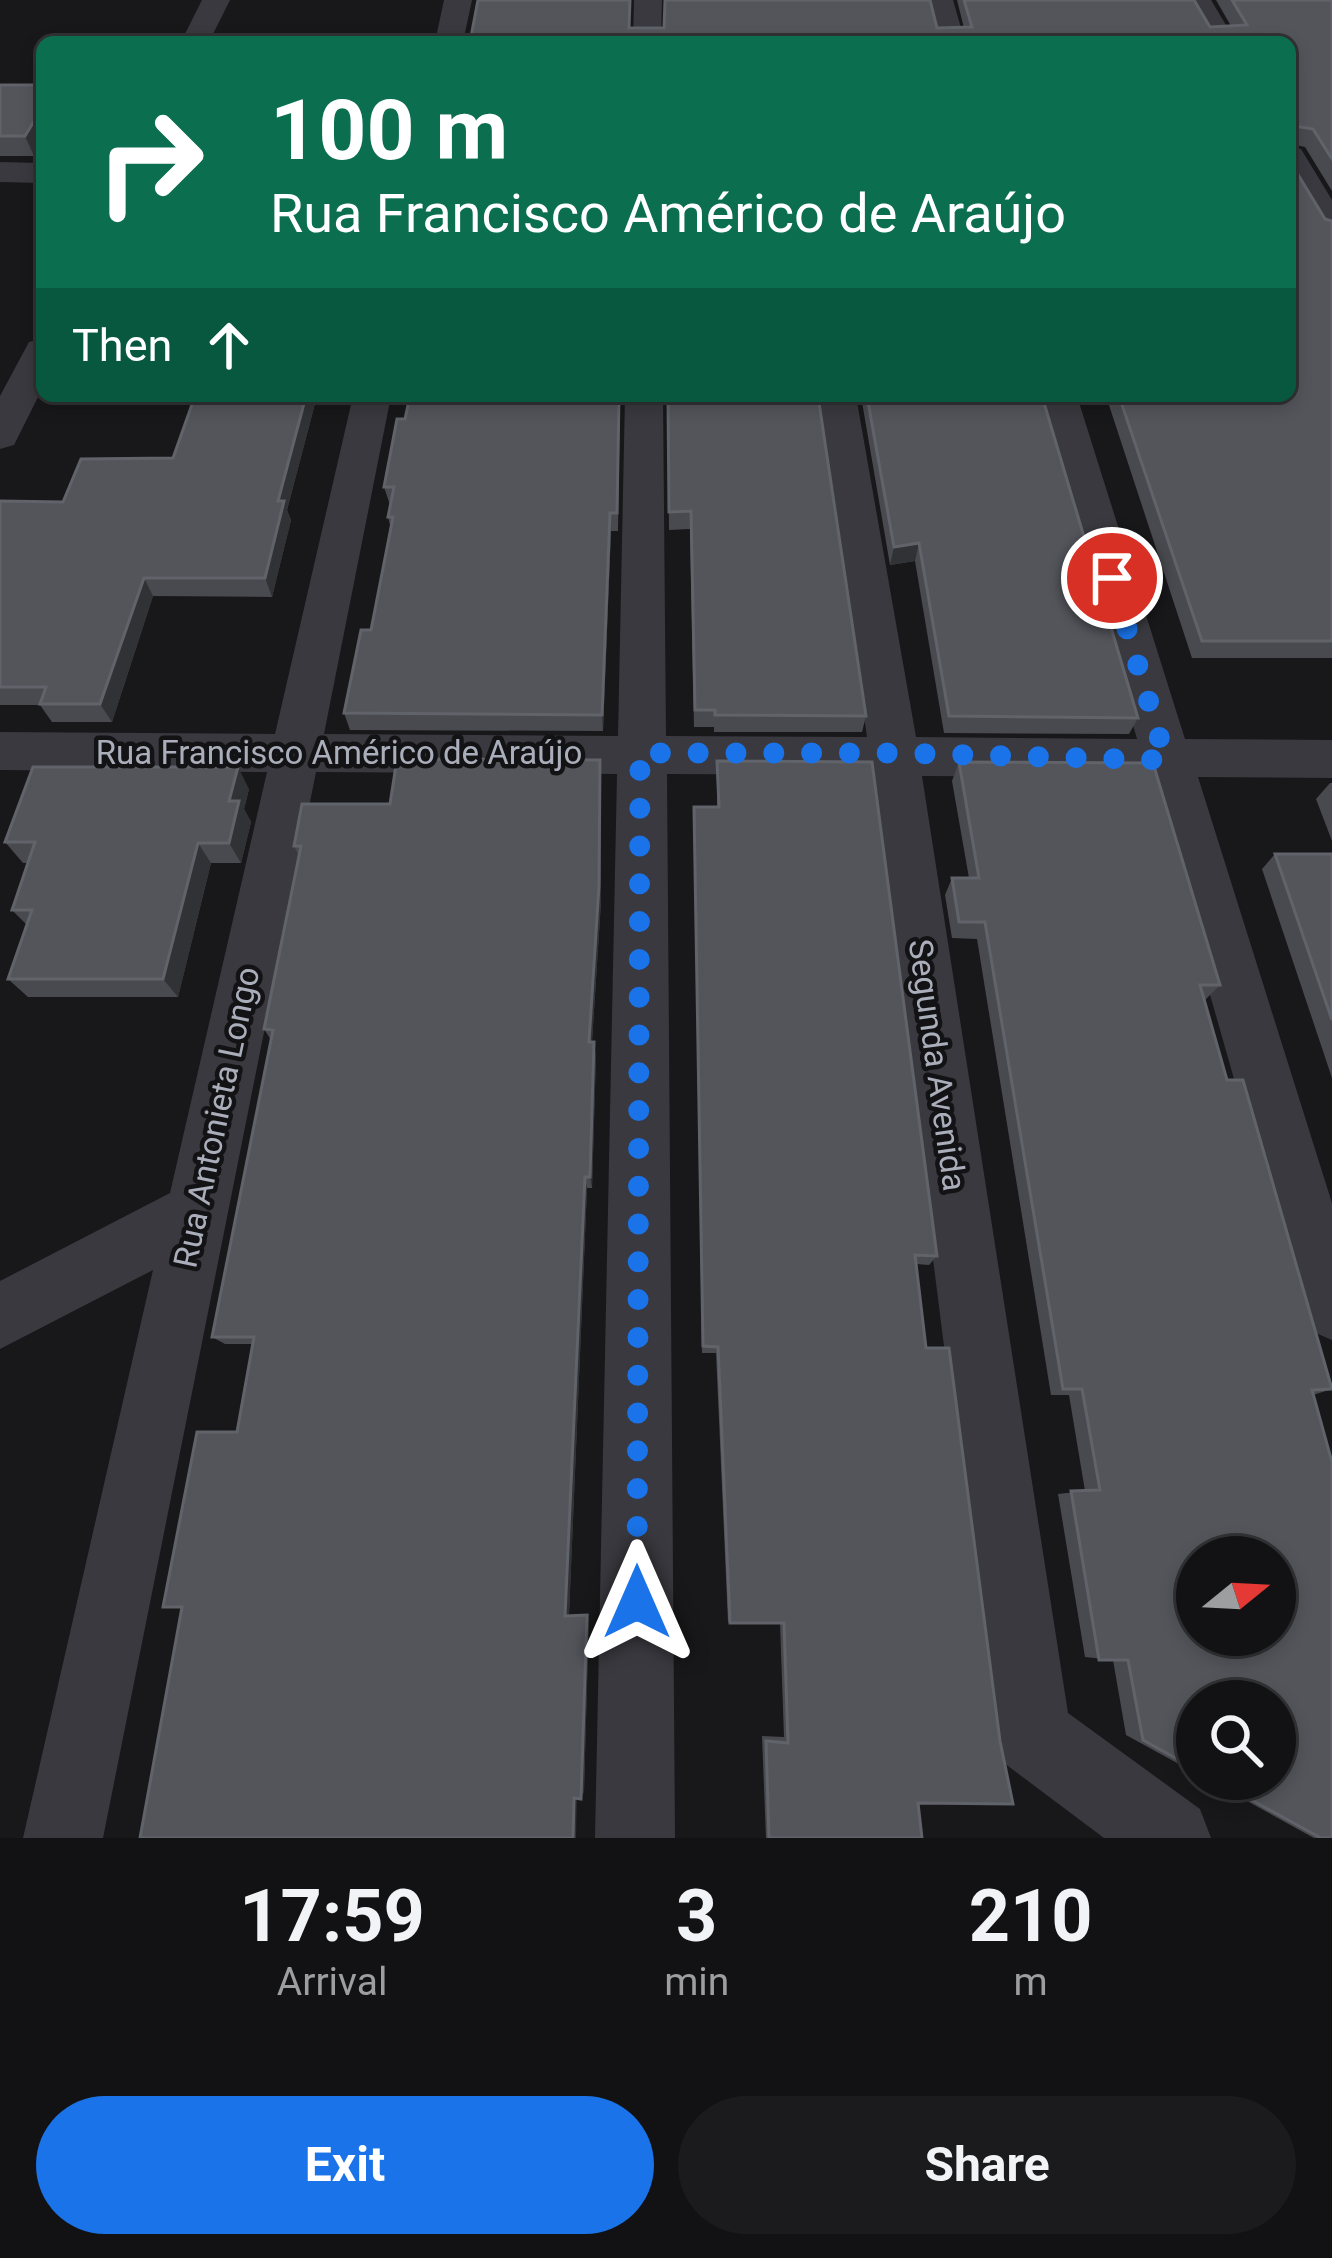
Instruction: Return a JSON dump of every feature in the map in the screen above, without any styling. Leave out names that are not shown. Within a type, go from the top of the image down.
[{"type":"street","points":[[198,36],[216,0]]},
{"type":"street","points":[[450,36],[458,0]]},
{"type":"street","points":[[647,36],[648,0]]},
{"type":"street","points":[[939,0],[949,36]]},
{"type":"street","points":[[1198,0],[1219,36]]},
{"type":"street","points":[[1296,164],[1332,168]]},
{"type":"street","points":[[1296,170],[1332,228]]},
{"type":"street","points":[[0,172],[36,173]]},
{"type":"street","points":[[0,436],[36,362]]},
{"type":"street","name":"Rua Antonieta Longo","points":[[63,1838],[371,402]]},
{"type":"street","points":[[635,1838],[644,402]]},
{"type":"street","name":"Segunda Avenida","points":[[838,402],[894,753],[1032,1735],[1171,1838]]},
{"type":"street","points":[[1060,402],[1332,1307]]},
{"type":"street","name":"Rua Francisco Américo de Araújo","points":[[0,751],[1332,759]]},
{"type":"street","points":[[0,1316],[196,1213]]},
{"type":"building","points":[[478,0],[630,0],[629,28],[664,28],[665,0],[930,0],[937,28],[972,27],[964,0],[1194,0],[1210,27],[1247,25],[1232,0],[1332,0],[1332,159],[1313,129],[1296,126],[1296,36],[471,36]]},
{"type":"building","points":[[0,85],[36,85],[36,118],[25,136],[0,136]]},
{"type":"building","points":[[1296,171],[1325,219],[1332,221],[1332,641],[1202,641],[1121,402],[1296,402]]},
{"type":"building","points":[[193,402],[304,402],[278,501],[284,501],[265,578],[144,578],[100,704],[40,704],[46,687],[0,687],[0,501],[63,502],[81,459],[173,458]]},
{"type":"building","points":[[409,402],[619,402],[617,513],[610,513],[602,715],[344,713],[361,630],[371,630],[393,517],[388,517],[394,487],[384,487],[397,419],[405,419]]},
{"type":"building","points":[[668,402],[819,402],[866,716],[715,715],[715,710],[695,710],[691,511],[669,512]]},
{"type":"building","points":[[868,402],[1044,402],[1138,718],[949,716],[919,543],[894,547]]},
{"type":"building","points":[[397,759],[600,760],[599,886],[589,1042],[594,1042],[590,1177],[585,1177],[565,1616],[587,1615],[581,1799],[574,1798],[573,1838],[140,1838],[182,1607],[163,1607],[197,1432],[237,1432],[254,1337],[212,1337],[273,1030],[264,1029],[301,846],[294,846],[302,804],[390,804]]},
{"type":"building","points":[[717,761],[872,762],[937,1256],[915,1255],[926,1348],[949,1348],[1000,1741],[1013,1804],[918,1803],[922,1838],[769,1838],[766,1741],[788,1743],[784,1623],[730,1623],[718,1347],[703,1346],[694,807],[719,807]]},
{"type":"building","points":[[959,762],[1153,763],[1220,985],[1200,985],[1227,1080],[1243,1080],[1332,1389],[1312,1390],[1332,1462],[1332,1838],[1321,1838],[1251,1800],[1296,1800],[1296,1680],[1176,1680],[1176,1758],[1143,1740],[1128,1660],[1099,1660],[1071,1491],[1100,1490],[1082,1389],[1063,1389],[985,922],[959,922],[952,878],[979,878]]},
{"type":"building","points":[[33,767],[238,767],[229,801],[239,801],[229,843],[198,843],[163,979],[8,979],[32,910],[12,910],[35,842],[5,842]]},
{"type":"building","points":[[1275,854],[1332,854],[1332,1020]]},
{"type":"route","points":[[637,1602],[640,753],[1166,760],[1112,578]]}]
